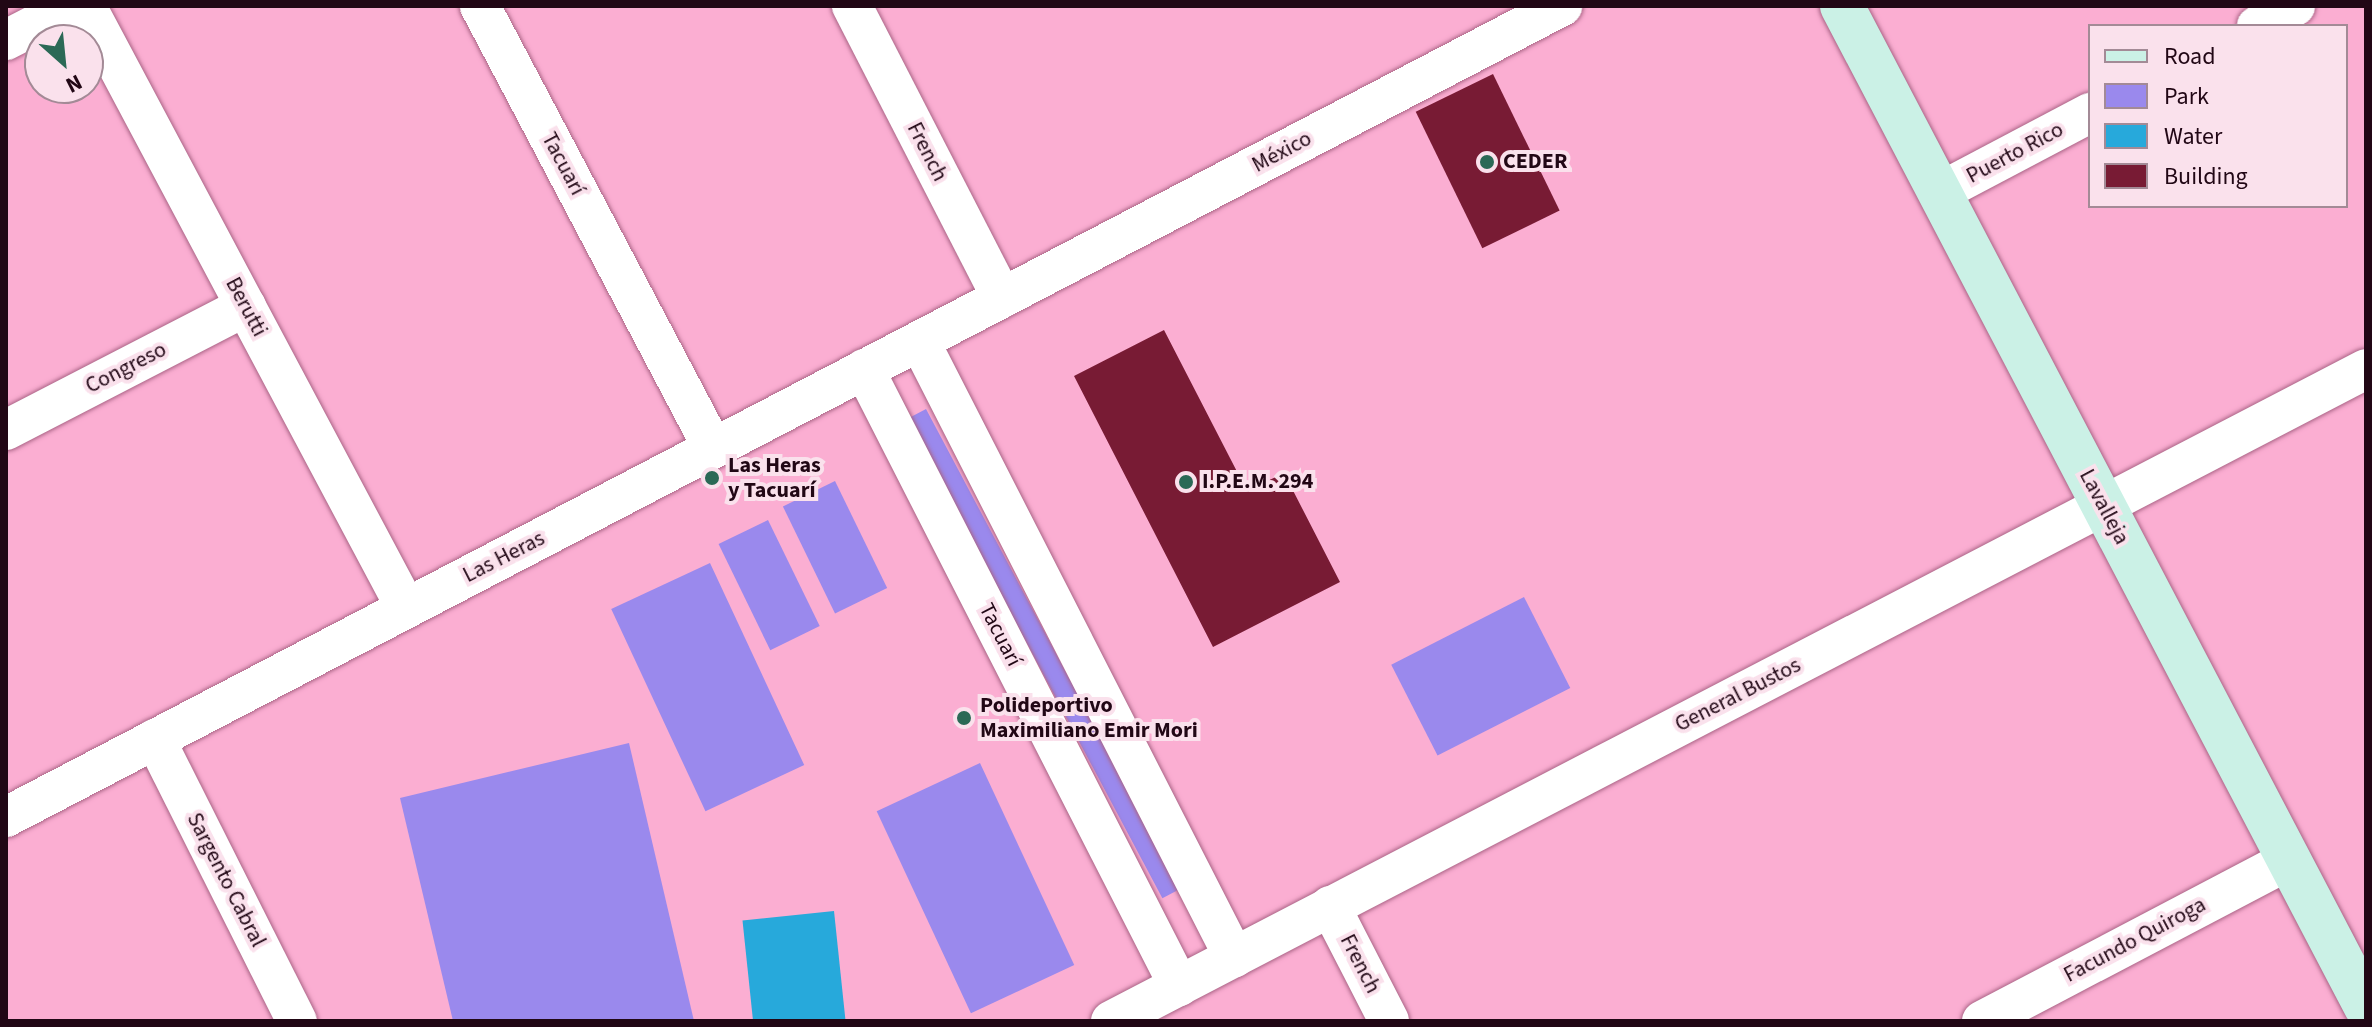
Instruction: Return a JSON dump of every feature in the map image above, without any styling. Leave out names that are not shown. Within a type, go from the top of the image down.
[{"type":"street","points":[[6,40],[72,6]]},
{"type":"street","name":"Berutti","points":[[86,6],[406,608]]},
{"type":"street","name":"Tacuarí","points":[[480,6],[713,448]]},
{"type":"street","name":"French","points":[[852,6],[1002,298]]},
{"type":"street","name":"México","points":[[1002,298],[1562,6]]},
{"type":"street","name":"Lavalleja","points":[[1842,6],[2366,1007]]},
{"type":"street","points":[[2261,24],[2295,6]]},
{"type":"street","name":"Puerto Rico","points":[[1940,192],[2088,114]]},
{"type":"street","name":"Las Heras","points":[[6,817],[1002,298]]},
{"type":"street","name":"Congreso","points":[[6,430],[246,306]]},
{"type":"street","points":[[920,342],[1234,957]]},
{"type":"street","name":"Tacuarí","points":[[864,369],[1179,986]]},
{"type":"street","name":"General Bustos","points":[[1111,1021],[2366,369]]},
{"type":"street","name":"Sargento Cabral","points":[[155,739],[297,1021]]},
{"type":"street","name":"Facundo Quiroga","points":[[1982,1021],[2289,860]]},
{"type":"street","name":"French","points":[[1330,906],[1389,1021]]},
{"type":"green space","points":[[926,409],[1181,888],[1162,898],[907,419]]},
{"type":"green space","points":[[835,481],[887,588],[835,613],[783,506]]},
{"type":"green space","points":[[768,520],[820,626],[770,650],[719,544]]},
{"type":"green space","points":[[710,563],[804,765],[705,811],[611,609]]},
{"type":"green space","points":[[1524,597],[1570,688],[1438,756],[1391,665]]},
{"type":"green space","points":[[629,743],[694,1021],[453,1021],[400,798]]},
{"type":"green space","points":[[980,763],[1074,965],[971,1013],[877,811]]},
{"type":"water","points":[[834,911],[846,1021],[753,1021],[743,921]]},
{"type":"building","name":"CEDER","points":[[1493,74],[1560,211],[1482,248],[1416,112]]},
{"type":"building","name":"I.P.E.M. 294","points":[[1164,330],[1247,491],[1284,473],[1340,582],[1213,647],[1074,376]]},
{"type":"place","name":"CEDER","points":[[1487,162]]},
{"type":"place","name":"Las Heras y Tacuarí","points":[[712,478]]},
{"type":"place","name":"I.P.E.M. 294","points":[[1186,482]]},
{"type":"place","name":"Polideportivo Maximiliano Emir Mori","points":[[964,718]]}]
